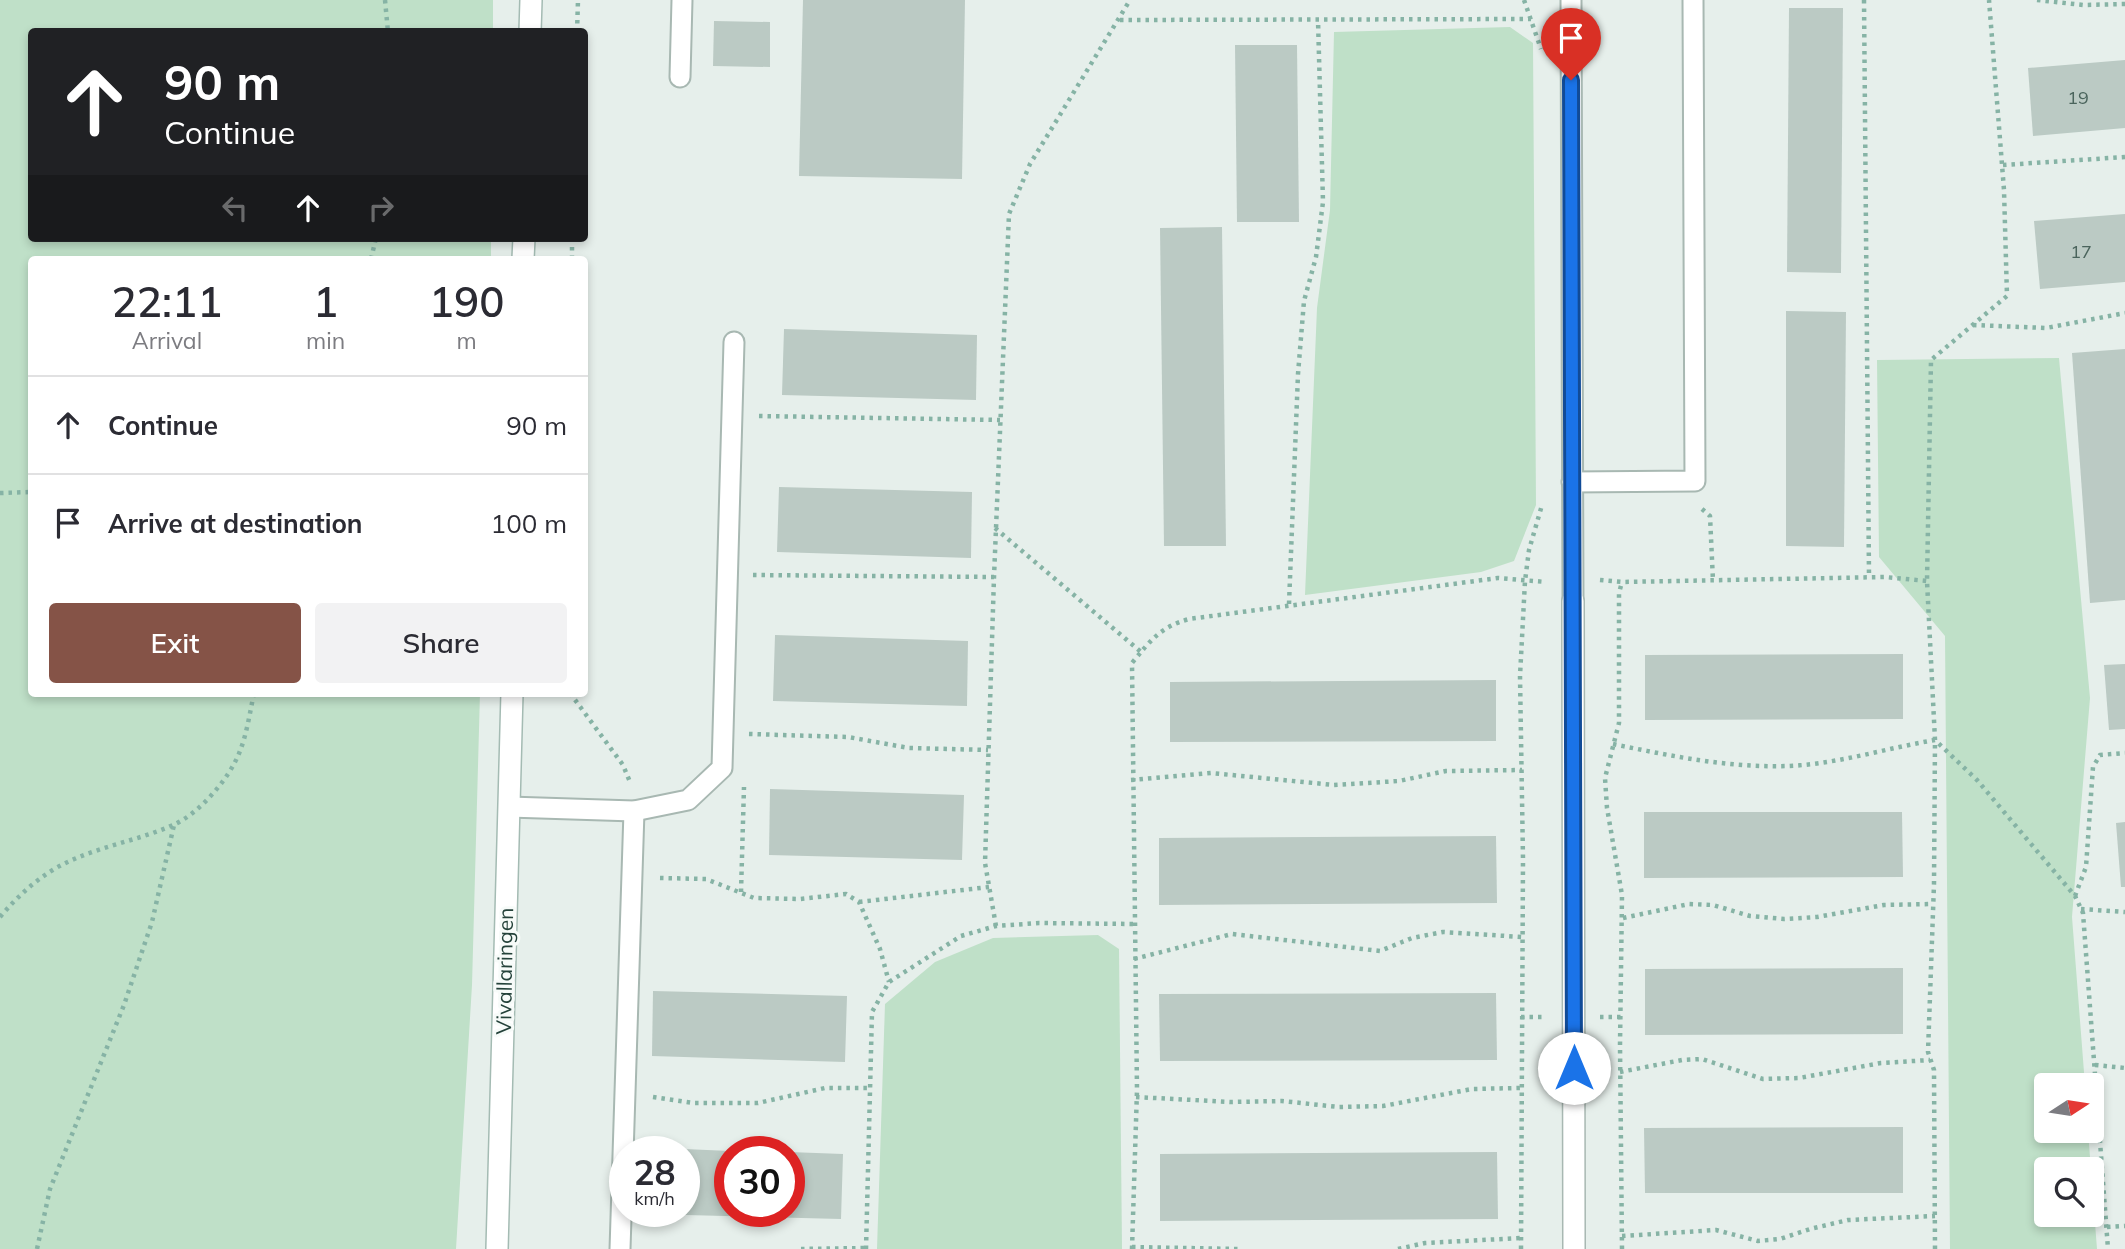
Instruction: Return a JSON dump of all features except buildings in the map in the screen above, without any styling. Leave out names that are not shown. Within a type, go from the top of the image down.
[{"type":"street","points":[[530,28],[531,0]]},
{"type":"street","points":[[1573,601],[1574,1249]]},
{"type":"street","name":"Vivallaringen","points":[[497,1249],[512,697]]},
{"type":"lane","points":[[680,77],[681,0]]},
{"type":"lane","points":[[1571,0],[1573,601]]},
{"type":"lane","points":[[1572,482],[1695,481],[1693,0]]},
{"type":"lane","points":[[509,807],[634,811],[688,800],[722,768],[734,342]]},
{"type":"lane","points":[[620,1249],[634,811]]},
{"type":"path","points":[[385,0],[388,28]]},
{"type":"path","points":[[577,28],[578,0]]},
{"type":"path","points":[[996,926],[985,863],[1009,214],[1030,164],[1130,0]]},
{"type":"path","points":[[1524,0],[1543,55]]},
{"type":"path","points":[[1864,0],[1869,578]]},
{"type":"path","points":[[1935,1249],[1934,1069],[1928,1052],[1936,740],[1927,581],[1931,360],[2007,296],[2003,165],[1989,0]]},
{"type":"path","points":[[2037,0],[2083,5],[2125,4]]},
{"type":"path","points":[[1120,20],[1531,19]]},
{"type":"path","points":[[1289,604],[1298,374],[1304,301],[1316,257],[1323,202],[1318,20]]},
{"type":"path","points":[[2003,165],[2125,157]]},
{"type":"path","points":[[1972,325],[2046,328],[2125,313]]},
{"type":"path","points":[[732,416],[1000,420]]},
{"type":"path","points":[[1695,481],[1699,506],[1710,516],[1713,581]]},
{"type":"path","points":[[0,493],[28,492]]},
{"type":"path","points":[[1521,1249],[1521,676],[1525,581],[1529,550],[1542,505],[1542,493]]},
{"type":"path","points":[[996,528],[1141,652]]},
{"type":"path","points":[[727,574],[994,577]]},
{"type":"path","points":[[1239,1249],[1132,1248],[1136,1097],[1132,663],[1154,636],[1170,624],[1189,619],[1498,578],[1550,582],[1573,577],[1622,582],[1869,578],[1927,581]]},
{"type":"path","points":[[1622,582],[1619,593],[1619,723],[1605,778],[1622,895],[1622,1249]]},
{"type":"path","points":[[0,917],[23,891],[58,867],[105,846],[174,825],[207,800],[224,782],[240,751],[253,697]]},
{"type":"path","points":[[573,697],[623,765],[633,793],[634,811]]},
{"type":"path","points":[[723,733],[848,737],[909,748],[988,750]]},
{"type":"path","points":[[1613,744],[1724,764],[1789,766],[1825,762],[1936,740]]},
{"type":"path","points":[[1936,740],[1977,780],[2075,895],[2081,909],[2108,1249]]},
{"type":"path","points":[[2075,895],[2086,867],[2093,767],[2100,755],[2125,753]]},
{"type":"path","points":[[1131,780],[1211,773],[1334,785],[1399,781],[1446,771],[1522,770]]},
{"type":"path","points":[[741,892],[744,787]]},
{"type":"path","points":[[37,1249],[50,1189],[124,1005],[148,934],[174,825]]},
{"type":"path","points":[[631,877],[706,879],[754,898],[800,899],[846,894],[859,902],[880,949],[889,982]]},
{"type":"path","points":[[859,902],[989,887]]},
{"type":"path","points":[[1622,918],[1689,904],[1713,905],[1750,916],[1784,919],[1817,917],[1884,905],[1933,904]]},
{"type":"path","points":[[2081,909],[2125,912]]},
{"type":"path","points":[[801,1249],[866,1248],[872,1012],[889,982],[961,936],[996,926],[1040,923],[1133,924]]},
{"type":"path","points":[[1134,959],[1232,934],[1380,951],[1412,938],[1443,932],[1522,937]]},
{"type":"path","points":[[1620,1072],[1682,1060],[1702,1059],[1763,1079],[1799,1078],[1881,1063],[1930,1060]]},
{"type":"path","points":[[2095,1065],[2125,1068]]},
{"type":"path","points":[[626,1093],[693,1103],[758,1103],[825,1088],[870,1088]]},
{"type":"path","points":[[1136,1097],[1282,1101],[1339,1107],[1383,1106],[1472,1089],[1521,1088]]},
{"type":"path","points":[[1622,1236],[1716,1230],[1758,1241],[1780,1240],[1848,1220],[1935,1216]]},
{"type":"path","points":[[2107,1227],[2125,1226]]},
{"type":"path","points":[[1398,1249],[1425,1243],[1521,1238]]},
{"type":"green space","points":[[0,0],[493,0],[493,28],[28,28],[28,242],[491,242],[491,256],[28,256],[28,697],[480,697],[472,985],[456,1249],[0,1249]]},
{"type":"green space","points":[[1510,27],[1533,43],[1536,505],[1514,561],[1481,572],[1305,595],[1317,308],[1330,210],[1334,32]]},
{"type":"green space","points":[[2059,358],[2090,698],[2072,917],[2084,1073],[2034,1073],[2034,1143],[2089,1143],[2090,1157],[2034,1157],[2034,1227],[2095,1227],[2097,1249],[1950,1249],[1945,636],[1879,557],[1877,360]]},
{"type":"green space","points":[[1098,935],[1119,949],[1122,1249],[877,1249],[885,1004],[935,962],[993,938]]},
{"type":"route","points":[[1571,80],[1574,1068]]}]
